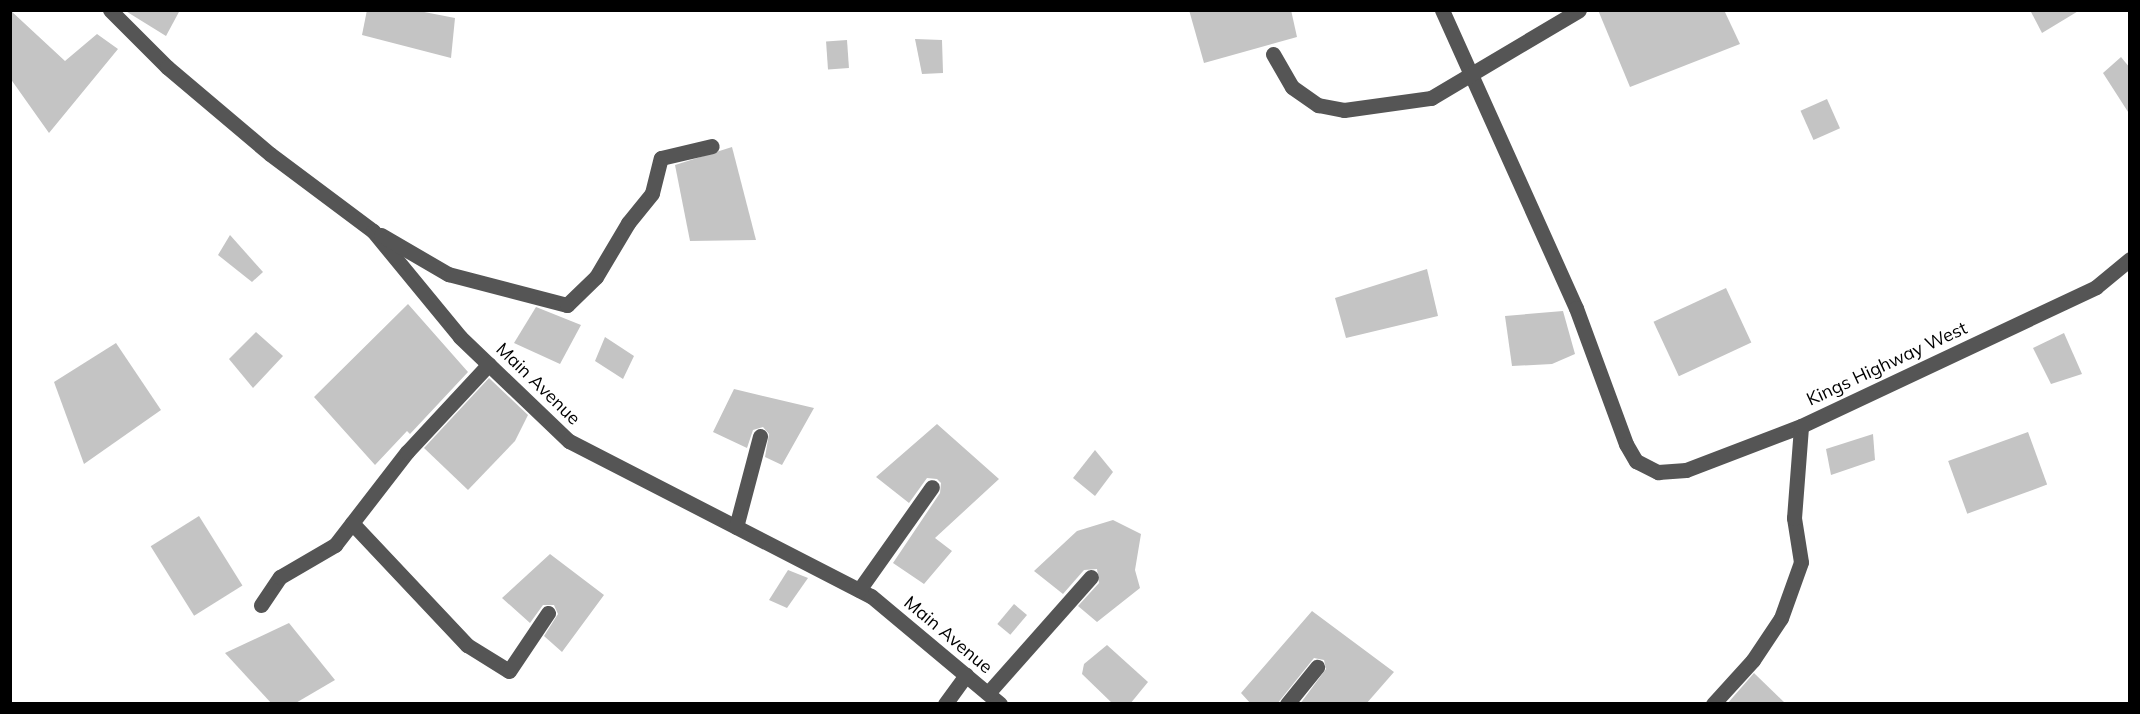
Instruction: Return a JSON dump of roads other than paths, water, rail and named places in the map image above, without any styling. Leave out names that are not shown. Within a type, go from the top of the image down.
[{"type":"street","name":"Main Avenue","points":[[110,10],[166,67],[270,154],[373,231],[460,337],[569,441],[859,590],[1000,704]]},
{"type":"street","points":[[1442,10],[1576,308],[1626,444],[1636,461],[1650,471],[1686,471],[1801,426]]},
{"type":"street","points":[[1273,54],[1292,87],[1318,105],[1344,110],[1431,98],[1473,76],[1522,41],[1579,10]]},
{"type":"street","points":[[373,231],[448,274],[567,305],[596,277],[628,223],[652,193],[661,158],[712,146]]},
{"type":"street","name":"Kings Highway West","points":[[1713,704],[1753,660],[1781,618],[1801,562],[1794,518],[1801,426],[2096,287],[2130,259]]},
{"type":"street","points":[[261,606],[279,577],[335,545],[407,452],[489,364]]},
{"type":"street","points":[[736,527],[760,436]]},
{"type":"street","points":[[859,590],[932,487]]},
{"type":"street","points":[[352,523],[467,645],[509,671],[548,613]]},
{"type":"street","points":[[988,693],[1091,577]]},
{"type":"street","points":[[1287,704],[1317,667]]},
{"type":"street","points":[[945,704],[966,675]]}]
